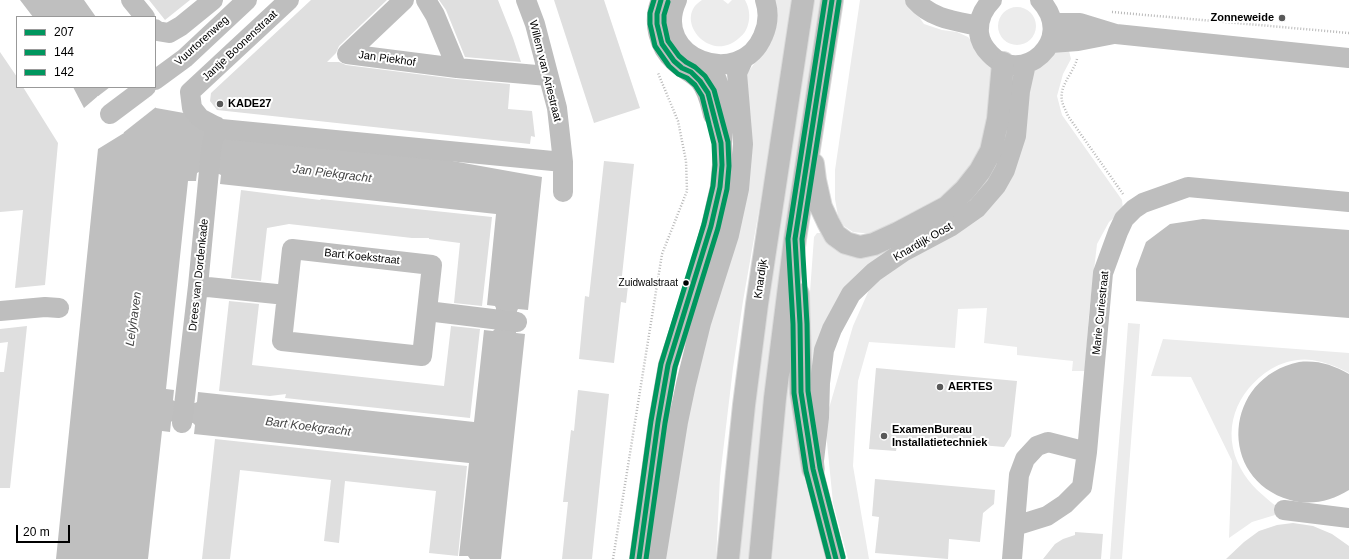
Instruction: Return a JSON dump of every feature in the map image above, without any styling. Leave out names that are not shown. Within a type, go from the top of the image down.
[{"type":"main road","name":"Knardijk","points":[[728,559],[744,405],[757,304],[803,0]]},
{"type":"main road","points":[[760,559],[775,398],[795,239],[832,0]]},
{"type":"main road","points":[[810,145],[821,207],[835,235],[846,243],[860,247],[874,244],[947,207],[965,190],[980,171],[991,151],[998,119],[1003,63]]},
{"type":"main road","points":[[795,239],[800,324],[801,392],[813,469]]},
{"type":"street","points":[[131,0],[144,16]]},
{"type":"street","points":[[156,30],[169,33],[181,26],[213,0]]},
{"type":"street","name":"Vuurtorenweg","points":[[156,80],[185,58],[247,0]]},
{"type":"street","name":"Jantje Boonenstraat","points":[[216,126],[200,118],[192,108],[190,92],[289,0]]},
{"type":"street","name":"Jan Piekhof","points":[[404,0],[347,54],[457,68],[548,76]]},
{"type":"street","points":[[426,0],[435,15],[457,68]]},
{"type":"street","name":"Willem van Ariestraat","points":[[526,0],[535,24],[557,108],[563,162],[563,192]]},
{"type":"street","points":[[661,0],[657,14],[657,24],[662,44],[674,61],[695,67],[708,64],[735,62],[744,58],[757,46],[766,31],[768,13],[765,0]]},
{"type":"street","points":[[639,559],[658,422],[668,366],[711,226],[720,188],[722,165],[721,143],[708,94],[700,81],[695,67],[674,34],[672,16],[678,0]]},
{"type":"street","points":[[915,0],[922,8],[934,16],[979,26]]},
{"type":"street","points":[[992,0],[983,10],[980,18],[980,38],[985,48],[993,57],[1003,63],[1014,65],[1026,64],[1035,60],[1051,43],[1053,30],[1052,23],[1048,10],[1040,0]]},
{"type":"street","points":[[1052,23],[1080,23],[1116,34],[1349,58]]},
{"type":"street","points":[[1051,43],[1078,41],[1116,34]]},
{"type":"street","points":[[656,559],[678,422],[686,384],[701,323],[729,235],[739,189],[743,144],[737,73],[744,58]]},
{"type":"street","name":"Knardijk Oost","points":[[836,559],[813,469],[819,418],[820,383],[824,350],[832,329],[851,294],[874,272],[903,252],[950,228],[977,208],[996,186],[1005,170],[1016,136],[1020,91],[1026,64]]},
{"type":"street","name":"Vuurtorenweg","points":[[110,114],[145,88]]},
{"type":"street","points":[[216,126],[221,129],[563,162]]},
{"type":"street","name":"Drees van Dordenkade","points":[[182,423],[198,286],[211,150],[216,126]]},
{"type":"street","name":"Marie Curiestraat","points":[[1015,526],[1047,516],[1065,504],[1082,487],[1087,452],[1104,273],[1124,219],[1134,209],[1143,203],[1188,187],[1349,202]]},
{"type":"street","name":"Bart Koekstraat","points":[[292,249],[432,265],[422,356],[282,341],[286,295],[292,249]]},
{"type":"street","points":[[198,286],[286,295]]},
{"type":"street","points":[[0,311],[45,306],[59,308]]},
{"type":"street","points":[[427,311],[517,322]]},
{"type":"street","points":[[1012,559],[1019,475],[1025,459],[1038,446],[1048,442],[1087,452]]},
{"type":"street","points":[[1284,510],[1349,518]]},
{"type":"path","points":[[1112,12],[1349,33]]},
{"type":"path","points":[[1078,41],[1075,68],[1068,77],[1062,92],[1062,102],[1068,116],[1134,209]]},
{"type":"path","points":[[613,559],[662,254],[687,191],[686,161],[678,121],[658,72]]},
{"type":"shaded area","points":[[702,0],[723,0],[728,4],[732,0],[745,0],[749,11],[749,18],[748,26],[744,33],[738,39],[727,45],[716,46],[706,42],[698,36],[693,27],[691,17],[694,8]]},
{"type":"shaded area","points":[[772,0],[793,0],[776,113],[743,301],[733,368],[720,477],[716,559],[662,559],[703,335],[745,76],[760,56]]},
{"type":"shaded area","points":[[811,0],[822,0],[749,559],[738,559],[751,427]]},
{"type":"shaded area","points":[[860,0],[907,0],[924,24],[942,30],[957,32],[968,37],[981,50],[993,71],[994,94],[981,157],[945,200],[873,234],[853,232],[844,226],[838,216],[835,199],[835,170]]},
{"type":"shaded area","points":[[1017,7],[1027,10],[1033,16],[1036,26],[1033,36],[1027,42],[1017,45],[1007,42],[1001,36],[998,26],[1001,16],[1007,10]]},
{"type":"shaded area","points":[[1068,47],[1071,59],[1063,74],[1057,96],[1062,115],[1122,200],[1123,210],[1109,222],[1097,244],[1089,314],[1085,371],[1072,371],[1073,361],[1017,355],[1017,347],[984,343],[987,308],[958,309],[955,348],[869,342],[858,381],[853,466],[869,559],[848,559],[833,503],[825,422],[853,326],[869,290],[885,274],[982,211],[1029,77],[1054,52]]},
{"type":"shaded area","points":[[1014,72],[1009,138],[984,192],[874,264],[807,388],[808,320],[814,237],[817,233],[821,233],[830,244],[845,254],[865,256],[965,202],[1007,85]]},
{"type":"shaded area","points":[[1128,323],[1140,324],[1122,559],[1110,559],[1124,382]]},
{"type":"shaded area","points":[[793,324],[828,559],[772,559]]},
{"type":"shaded area","points":[[1163,339],[1349,353],[1349,373],[1317,361],[1291,361],[1271,369],[1259,378],[1241,400],[1235,413],[1232,426],[1232,440],[1235,455],[1241,469],[1252,485],[1276,506],[1275,515],[1252,522],[1229,538],[1232,461],[1191,377],[1151,376]]},
{"type":"water","points":[[20,0],[84,0],[95,16],[32,16]]},
{"type":"water","points":[[74,88],[140,88],[156,108],[542,177],[528,310],[518,309],[517,311],[516,333],[525,334],[501,559],[470,559],[468,556],[459,556],[469,463],[194,434],[195,425],[193,423],[172,421],[170,432],[162,431],[148,559],[56,559],[98,149],[124,133],[98,96],[84,108]],"holes":[[[199,172],[221,175],[220,184],[496,214],[487,305],[495,306],[496,308],[495,329],[493,331],[484,330],[474,422],[198,392],[197,402],[195,403],[174,401],[174,390],[166,389],[188,181],[196,181],[197,173]]]},
{"type":"water","points":[[1203,219],[1349,230],[1349,318],[1136,301],[1136,269],[1146,242],[1170,224]]},
{"type":"water","points":[[1299,362],[1325,364],[1349,374],[1349,490],[1328,500],[1306,503],[1290,500],[1266,489],[1250,472],[1241,451],[1239,429],[1244,407],[1255,387],[1274,372]]},
{"type":"pier","points":[[109,88],[140,88],[156,107],[123,133],[97,97]]},
{"type":"building","points":[[149,0],[190,0],[165,20]]},
{"type":"building","points":[[311,0],[387,0],[339,46],[336,53],[327,62],[339,62],[346,65],[456,79],[510,84],[508,109],[532,111],[535,137],[531,136],[530,144],[217,110],[210,101],[211,93]]},
{"type":"building","points":[[439,0],[498,0],[521,62],[465,57],[446,10]]},
{"type":"building","points":[[554,0],[604,0],[640,108],[594,123]]},
{"type":"building","points":[[0,52],[16,76],[16,88],[24,88],[58,143],[45,285],[15,288],[23,210],[0,212]]},
{"type":"building","points":[[604,161],[634,164],[621,285],[628,286],[626,303],[621,302],[614,363],[579,359],[585,296],[589,297]]},
{"type":"building","points":[[241,190],[320,200],[492,217],[482,306],[454,303],[460,243],[429,238],[412,238],[289,224],[267,228],[261,281],[231,278]]},
{"type":"building","points":[[229,301],[259,304],[252,365],[444,386],[451,326],[480,329],[470,418],[285,398],[286,394],[270,396],[219,391]]},
{"type":"building","points":[[27,326],[10,488],[0,488],[0,372],[4,372],[8,342],[0,343],[0,329]]},
{"type":"building","points":[[876,368],[1017,381],[1011,436],[1004,447],[898,438],[896,451],[869,449]]},
{"type":"building","points":[[578,390],[609,394],[592,559],[562,559],[568,502],[563,502],[571,430],[574,431]]},
{"type":"building","points":[[215,439],[467,466],[458,556],[429,553],[436,491],[345,481],[339,543],[324,541],[331,480],[240,470],[230,559],[202,559]]},
{"type":"building","points":[[875,479],[995,490],[994,504],[983,513],[980,542],[949,539],[948,559],[875,553],[879,517],[872,516]]},
{"type":"building","points":[[1293,523],[1313,526],[1332,534],[1349,546],[1349,559],[1226,559],[1244,542],[1259,531],[1277,525]]},
{"type":"building","points":[[1075,532],[1103,534],[1101,559],[1043,559],[1055,544],[1063,539],[1075,535]]},
{"type":"transit line","name":"142","points":[[632,558],[651,421],[661,364],[704,224],[713,186],[715,165],[714,144],[702,96],[695,85],[669,66],[655,46],[650,24],[650,13],[654,0]]},
{"type":"transit line","name":"207","points":[[639,559],[658,422],[668,365],[711,226],[720,187],[722,165],[721,143],[708,93],[700,81],[691,72],[682,68],[674,61],[662,44],[657,24],[657,14],[661,0]]},
{"type":"transit line","name":"144","points":[[825,0],[788,239],[793,324],[794,393],[806,471],[829,559]]},
{"type":"transit line","name":"207","points":[[832,0],[795,239],[800,324],[801,392],[813,469],[836,559]]},
{"type":"transit line","name":"142","points":[[839,1],[802,239],[807,324],[808,391],[820,468],[843,557]]},
{"type":"transit line","name":"144","points":[[646,559],[665,423],[675,367],[718,228],[727,189],[729,166],[728,142],[714,90],[705,76],[679,56],[668,41],[664,23],[664,15],[668,2]]},
{"type":"place","name":"Zonneweide","points":[[1282,18]]},
{"type":"place","name":"KADE27","points":[[220,104]]},
{"type":"place","name":"Zuidwalstraat","points":[[686,283]]},
{"type":"place","name":"AERTES","points":[[940,387]]},
{"type":"place","name":"ExamenBureau Installatietechniek","points":[[884,436]]},
{"type":"water label","name":"Jan Piekgracht","points":[[332,174]]},
{"type":"water label","name":"Lelyhaven","points":[[134,319]]},
{"type":"water label","name":"Bart Koekgracht","points":[[308,427]]}]
